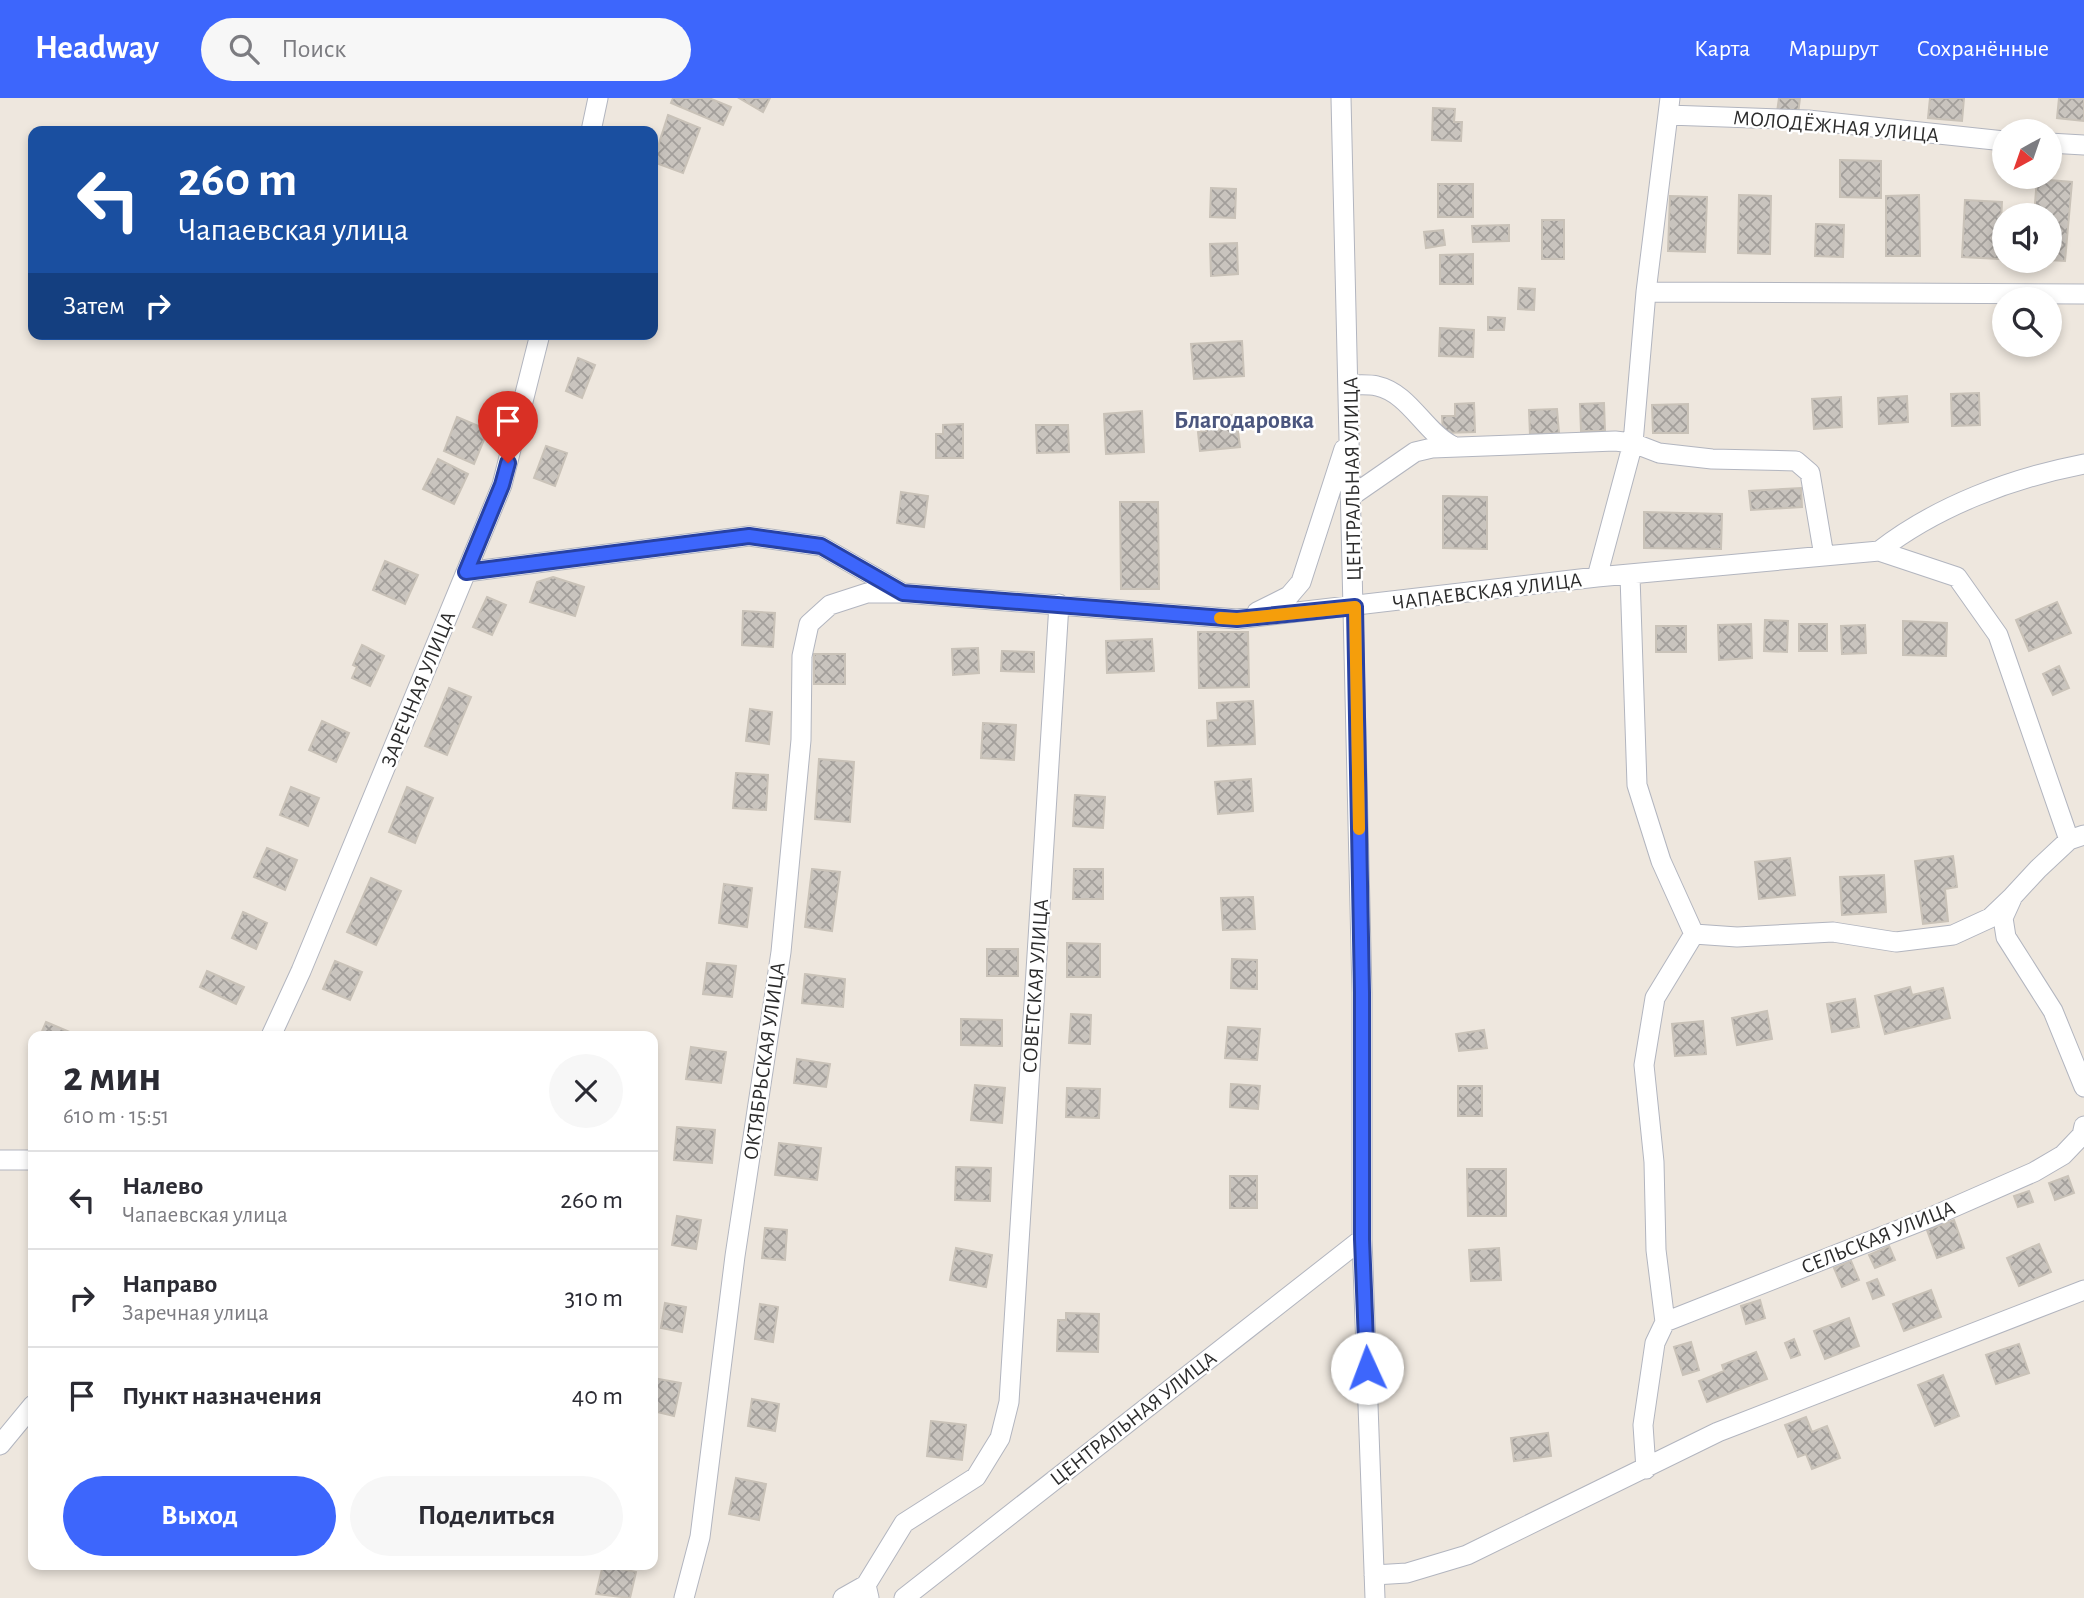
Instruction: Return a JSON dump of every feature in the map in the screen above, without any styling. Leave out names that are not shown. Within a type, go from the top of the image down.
[{"type":"street","points":[[591,126],[598,98]]},
{"type":"street","name":"ЦЕНТРАЛЬНАЯ УЛИЦА","points":[[1341,98],[1348,438],[1355,607],[1362,993],[1362,1239],[1375,1598]]},
{"type":"street","points":[[1597,577],[1633,443],[1646,292],[1669,107]]},
{"type":"street","name":"МОЛОДЁЖНАЯ УЛИЦА","points":[[1669,107],[1992,140]]},
{"type":"street","points":[[2062,144],[2084,145]]},
{"type":"street","points":[[1646,292],[2084,294]]},
{"type":"street","name":"ЗАРЕЧНАЯ УЛИЦА","points":[[273,1031],[301,971],[502,485],[538,340]]},
{"type":"street","points":[[1349,385],[1378,386],[1394,394],[1416,412],[1438,438],[1451,444]]},
{"type":"street","points":[[1237,619],[1269,608],[1289,596],[1301,582],[1348,438]]},
{"type":"street","points":[[1350,497],[1415,452],[1451,444],[1633,443],[1659,453],[1712,459],[1796,461],[1810,473],[1824,556]]},
{"type":"street","points":[[1879,551],[1909,527],[1955,505],[2048,471],[2084,464]]},
{"type":"street","name":"ЧАПАЕВСКАЯ УЛИЦА","points":[[466,572],[749,536],[821,546],[903,593],[1237,619],[1597,577],[1879,551]]},
{"type":"street","points":[[1694,934],[1751,937],[1833,932],[1896,942],[1953,934],[1990,918],[2076,837],[1998,635],[1957,577],[1879,551]]},
{"type":"street","points":[[1630,576],[1637,785],[1661,861],[1694,934]]},
{"type":"street","name":"ОКТЯБРЬСКАЯ УЛИЦА","points":[[684,1598],[700,1537],[735,1256],[781,952],[801,740],[802,656],[809,624],[830,605],[867,593],[903,593]]},
{"type":"street","name":"СОВЕТСКАЯ УЛИЦА","points":[[868,1591],[904,1523],[976,1477],[1000,1438],[1009,1402],[1059,604]]},
{"type":"street","points":[[2013,896],[2003,918],[2006,937],[2053,1011],[2084,1087]]},
{"type":"street","points":[[1646,1469],[1643,1425],[1655,1343],[1665,1322],[1656,1250],[1654,1162],[1644,1065],[1655,998],[1694,934]]},
{"type":"street","name":"СЕЛЬСКАЯ УЛИЦА","points":[[1665,1322],[1930,1218],[2034,1172],[2063,1155],[2083,1131]]},
{"type":"street","points":[[0,1160],[28,1160]]},
{"type":"street","name":"ЦЕНТРАЛЬНАЯ УЛИЦА","points":[[904,1598],[1362,1239]]},
{"type":"street","points":[[1374,1575],[1407,1573],[1467,1555],[1718,1432],[2084,1290]]},
{"type":"street","points":[[0,1446],[28,1411]]},
{"type":"street","points":[[843,1598],[868,1591]]},
{"type":"building","points":[[673,98],[709,98],[731,107],[723,125],[671,103]]},
{"type":"building","points":[[739,98],[770,98],[763,112]]},
{"type":"building","points":[[1779,98],[1800,98],[1798,114],[1777,112]]},
{"type":"building","points":[[1930,98],[1964,98],[1962,121],[1928,118]]},
{"type":"building","points":[[2059,98],[2084,98],[2084,121],[2057,118]]},
{"type":"building","points":[[1433,108],[1455,109],[1454,122],[1462,122],[1461,141],[1432,140]]},
{"type":"building","points":[[668,115],[700,128],[683,173],[658,164],[658,146]]},
{"type":"building","points":[[1840,160],[1881,161],[1881,198],[1840,197]]},
{"type":"building","points":[[2062,181],[2072,182],[2065,261],[2062,261],[2062,203],[2035,203],[2036,189],[2062,189]]},
{"type":"building","points":[[1438,184],[1473,184],[1473,217],[1438,217]]},
{"type":"building","points":[[1211,188],[1236,189],[1235,218],[1210,217]]},
{"type":"building","points":[[1739,195],[1771,196],[1770,254],[1738,253]]},
{"type":"building","points":[[1919,195],[1920,256],[1886,256],[1886,196]]},
{"type":"building","points":[[1670,196],[1707,197],[1705,252],[1668,251]]},
{"type":"building","points":[[1965,200],[2002,202],[1992,203],[1992,259],[1962,257]]},
{"type":"building","points":[[1542,220],[1564,220],[1564,259],[1542,259]]},
{"type":"building","points":[[1816,224],[1844,225],[1843,257],[1815,256]]},
{"type":"building","points":[[1509,225],[1509,241],[1473,242],[1472,226]]},
{"type":"building","points":[[1443,230],[1445,245],[1426,248],[1424,232]]},
{"type":"building","points":[[1237,243],[1238,274],[1211,276],[1210,244]]},
{"type":"building","points":[[1473,254],[1473,284],[1440,284],[1440,255]]},
{"type":"building","points":[[1519,288],[1535,289],[1534,310],[1518,309]]},
{"type":"building","points":[[1488,317],[1505,318],[1504,330],[1488,330]]},
{"type":"building","points":[[1440,328],[1474,330],[1473,357],[1439,356]]},
{"type":"building","points":[[1242,341],[1244,376],[1194,379],[1191,344]]},
{"type":"building","points":[[578,358],[595,365],[582,398],[566,391]]},
{"type":"building","points":[[1979,393],[1980,425],[1952,426],[1951,394]]},
{"type":"building","points":[[1907,396],[1908,422],[1879,424],[1878,398]]},
{"type":"building","points":[[1841,397],[1842,427],[1814,429],[1812,399]]},
{"type":"building","points":[[1474,403],[1475,432],[1443,433],[1442,416],[1455,416],[1455,404]]},
{"type":"building","points":[[1604,403],[1605,431],[1581,431],[1580,404]]},
{"type":"building","points":[[1688,404],[1688,433],[1653,433],[1652,405]]},
{"type":"building","points":[[1557,409],[1559,433],[1530,435],[1529,410]]},
{"type":"building","points":[[1142,411],[1144,452],[1106,454],[1104,414]]},
{"type":"building","points":[[1236,415],[1240,447],[1200,451],[1198,432],[1206,431],[1204,418]]},
{"type":"building","points":[[457,417],[488,430],[474,464],[444,451]]},
{"type":"building","points":[[963,424],[963,458],[936,458],[936,434],[943,434],[943,425]]},
{"type":"building","points":[[1036,425],[1068,425],[1069,452],[1037,453]]},
{"type":"building","points":[[546,446],[567,453],[555,486],[534,478]]},
{"type":"building","points":[[438,459],[468,474],[454,504],[423,489]]},
{"type":"building","points":[[1801,488],[1802,507],[1751,510],[1749,491]]},
{"type":"building","points":[[901,492],[928,496],[924,527],[897,523]]},
{"type":"building","points":[[1443,496],[1487,497],[1487,549],[1443,548]]},
{"type":"building","points":[[1120,502],[1158,502],[1159,589],[1121,589]]},
{"type":"building","points":[[1644,512],[1722,514],[1721,549],[1644,548]]},
{"type":"building","points":[[385,561],[418,575],[405,604],[373,590]]},
{"type":"building","points":[[553,577],[584,587],[575,616],[530,602],[537,582]]},
{"type":"building","points":[[487,597],[506,605],[492,635],[473,627]]},
{"type":"building","points":[[2057,602],[2071,633],[2029,651],[2016,620]]},
{"type":"building","points":[[743,611],[775,613],[773,647],[742,645]]},
{"type":"building","points":[[1765,620],[1788,621],[1787,652],[1764,651]]},
{"type":"building","points":[[1903,621],[1947,623],[1946,656],[1903,655]]},
{"type":"building","points":[[1751,624],[1752,658],[1719,660],[1718,625]]},
{"type":"building","points":[[1799,624],[1827,624],[1827,651],[1799,651]]},
{"type":"building","points":[[1865,625],[1866,653],[1842,654],[1841,626]]},
{"type":"building","points":[[1656,626],[1686,626],[1686,652],[1656,652]]},
{"type":"building","points":[[1198,632],[1248,632],[1249,687],[1199,688]]},
{"type":"building","points":[[1152,639],[1154,671],[1107,673],[1106,641]]},
{"type":"building","points":[[362,645],[384,656],[370,686],[352,678],[357,667],[353,665]]},
{"type":"building","points":[[978,648],[979,673],[953,675],[952,649]]},
{"type":"building","points":[[1002,651],[1034,652],[1034,672],[1001,671]]},
{"type":"building","points":[[814,654],[845,654],[845,684],[814,684]]},
{"type":"building","points":[[2059,666],[2069,688],[2053,695],[2043,674]]},
{"type":"building","points":[[449,688],[471,697],[447,755],[425,746]]},
{"type":"building","points":[[1253,701],[1255,744],[1208,746],[1207,721],[1218,720],[1217,703]]},
{"type":"building","points":[[750,709],[772,712],[769,744],[746,741]]},
{"type":"building","points":[[322,721],[349,733],[336,762],[309,750]]},
{"type":"building","points":[[983,723],[1016,725],[1014,760],[981,758]]},
{"type":"building","points":[[819,759],[854,762],[850,822],[815,819]]},
{"type":"building","points":[[736,773],[768,775],[766,810],[733,808]]},
{"type":"building","points":[[1251,779],[1253,811],[1218,814],[1215,782]]},
{"type":"building","points":[[291,787],[319,798],[308,826],[280,815]]},
{"type":"building","points":[[407,787],[433,798],[415,843],[389,832]]},
{"type":"building","points":[[1075,795],[1105,797],[1103,828],[1073,826]]},
{"type":"building","points":[[267,848],[297,860],[285,890],[254,877]]},
{"type":"building","points":[[1953,856],[1957,887],[1945,889],[1948,921],[1923,924],[1915,861]]},
{"type":"building","points":[[1790,858],[1795,895],[1759,899],[1755,862]]},
{"type":"building","points":[[812,869],[840,872],[832,931],[805,927]]},
{"type":"building","points":[[1074,869],[1103,869],[1103,899],[1073,899]]},
{"type":"building","points":[[1884,875],[1886,912],[1842,915],[1840,877]]},
{"type":"building","points":[[371,878],[401,891],[376,945],[347,932]]},
{"type":"building","points":[[724,884],[752,888],[747,927],[719,923]]},
{"type":"building","points":[[1253,897],[1255,929],[1223,930],[1221,898]]},
{"type":"building","points":[[243,912],[267,923],[256,949],[232,938]]},
{"type":"building","points":[[1067,943],[1100,944],[1100,977],[1067,977]]},
{"type":"building","points":[[987,949],[1018,949],[1018,976],[987,976]]},
{"type":"building","points":[[1232,959],[1257,960],[1257,989],[1231,988]]},
{"type":"building","points":[[335,961],[362,972],[350,1000],[323,989]]},
{"type":"building","points":[[707,963],[736,966],[732,997],[703,994]]},
{"type":"building","points":[[207,971],[244,987],[236,1004],[200,987]]},
{"type":"building","points":[[805,974],[845,979],[843,1007],[802,1003]]},
{"type":"building","points":[[1910,987],[1912,995],[1943,988],[1950,1018],[1885,1034],[1875,996]]},
{"type":"building","points":[[1855,999],[1859,1027],[1832,1032],[1827,1004]]},
{"type":"building","points":[[1767,1011],[1772,1039],[1737,1045],[1732,1018]]},
{"type":"building","points":[[1071,1014],[1091,1015],[1090,1044],[1069,1043]]},
{"type":"building","points":[[961,1019],[1002,1020],[1002,1046],[961,1045]]},
{"type":"building","points":[[1703,1021],[1706,1054],[1675,1056],[1672,1024]]},
{"type":"building","points":[[46,1022],[67,1031],[42,1031]]},
{"type":"building","points":[[1228,1027],[1260,1029],[1257,1060],[1225,1058]]},
{"type":"building","points":[[1484,1030],[1487,1048],[1459,1051],[1456,1034]]},
{"type":"building","points":[[691,1047],[726,1052],[721,1083],[686,1079]]},
{"type":"building","points":[[797,1059],[830,1064],[826,1087],[794,1083]]},
{"type":"building","points":[[1231,1084],[1260,1086],[1258,1109],[1230,1107]]},
{"type":"building","points":[[975,1085],[1005,1088],[1002,1123],[971,1120]]},
{"type":"building","points":[[1458,1086],[1482,1086],[1482,1116],[1458,1116]]},
{"type":"building","points":[[1067,1088],[1100,1089],[1099,1118],[1066,1117]]},
{"type":"building","points":[[677,1127],[715,1130],[712,1163],[674,1160]]},
{"type":"building","points":[[779,1143],[821,1148],[817,1180],[775,1175]]},
{"type":"building","points":[[956,1167],[991,1168],[990,1201],[955,1200]]},
{"type":"building","points":[[1467,1169],[1506,1169],[1506,1216],[1468,1216]]},
{"type":"building","points":[[1230,1176],[1257,1176],[1257,1208],[1230,1208]]},
{"type":"building","points":[[2068,1176],[2074,1193],[2055,1200],[2049,1183]]},
{"type":"building","points":[[2029,1191],[2033,1202],[2018,1207],[2014,1196]]},
{"type":"building","points":[[677,1216],[701,1220],[696,1249],[672,1245]]},
{"type":"building","points":[[1954,1220],[1964,1248],[1937,1258],[1927,1230]]},
{"type":"building","points":[[765,1228],[787,1230],[785,1260],[762,1258]]},
{"type":"building","points":[[2039,1244],[2051,1272],[2019,1286],[2007,1258]]},
{"type":"building","points":[[1889,1246],[1895,1260],[1875,1268],[1869,1255]]},
{"type":"building","points":[[956,1248],[992,1255],[986,1287],[950,1280]]},
{"type":"building","points":[[1499,1248],[1501,1280],[1471,1281],[1469,1250]]},
{"type":"building","points":[[1851,1261],[1859,1280],[1842,1287],[1834,1268]]},
{"type":"building","points":[[1877,1279],[1884,1295],[1873,1299],[1867,1283]]},
{"type":"building","points":[[1931,1290],[1941,1317],[1904,1331],[1893,1304]]},
{"type":"building","points":[[1760,1300],[1765,1318],[1746,1324],[1741,1306]]},
{"type":"building","points":[[665,1303],[686,1307],[682,1332],[661,1328]]},
{"type":"building","points":[[760,1304],[778,1307],[773,1342],[755,1339]]},
{"type":"building","points":[[1066,1313],[1099,1314],[1098,1352],[1057,1351],[1058,1320],[1066,1320]]},
{"type":"building","points":[[1849,1318],[1859,1346],[1825,1359],[1814,1331]]},
{"type":"building","points":[[1794,1339],[1800,1355],[1791,1358],[1785,1343]]},
{"type":"building","points":[[1691,1342],[1699,1370],[1683,1375],[1674,1347]]},
{"type":"building","points":[[2019,1344],[2029,1373],[1996,1384],[1986,1355]]},
{"type":"building","points":[[1756,1352],[1767,1379],[1707,1402],[1699,1381],[1724,1371],[1722,1365]]},
{"type":"building","points":[[1943,1375],[1959,1416],[1935,1426],[1918,1385]]},
{"type":"building","points":[[658,1379],[681,1383],[674,1416],[658,1412]]},
{"type":"building","points":[[752,1399],[779,1404],[775,1431],[748,1426]]},
{"type":"building","points":[[1806,1417],[1812,1432],[1827,1426],[1840,1458],[1812,1469],[1806,1454],[1798,1457],[1785,1425]]},
{"type":"building","points":[[931,1421],[966,1425],[962,1460],[927,1456]]},
{"type":"building","points":[[1548,1433],[1551,1456],[1514,1461],[1511,1438]]},
{"type":"building","points":[[736,1478],[766,1484],[759,1520],[729,1514]]},
{"type":"building","points":[[602,1570],[636,1572],[630,1598],[596,1594]]},
{"type":"slow traffic","points":[[1220,618],[1237,619],[1355,607],[1359,829]]},
{"type":"district","name":"Благодаровка","points":[[1244,420]]},
{"type":"route","points":[[508,463],[502,485],[466,572],[749,536],[821,546],[903,593],[1237,619],[1355,607],[1362,993],[1362,1239],[1367,1368]]}]
